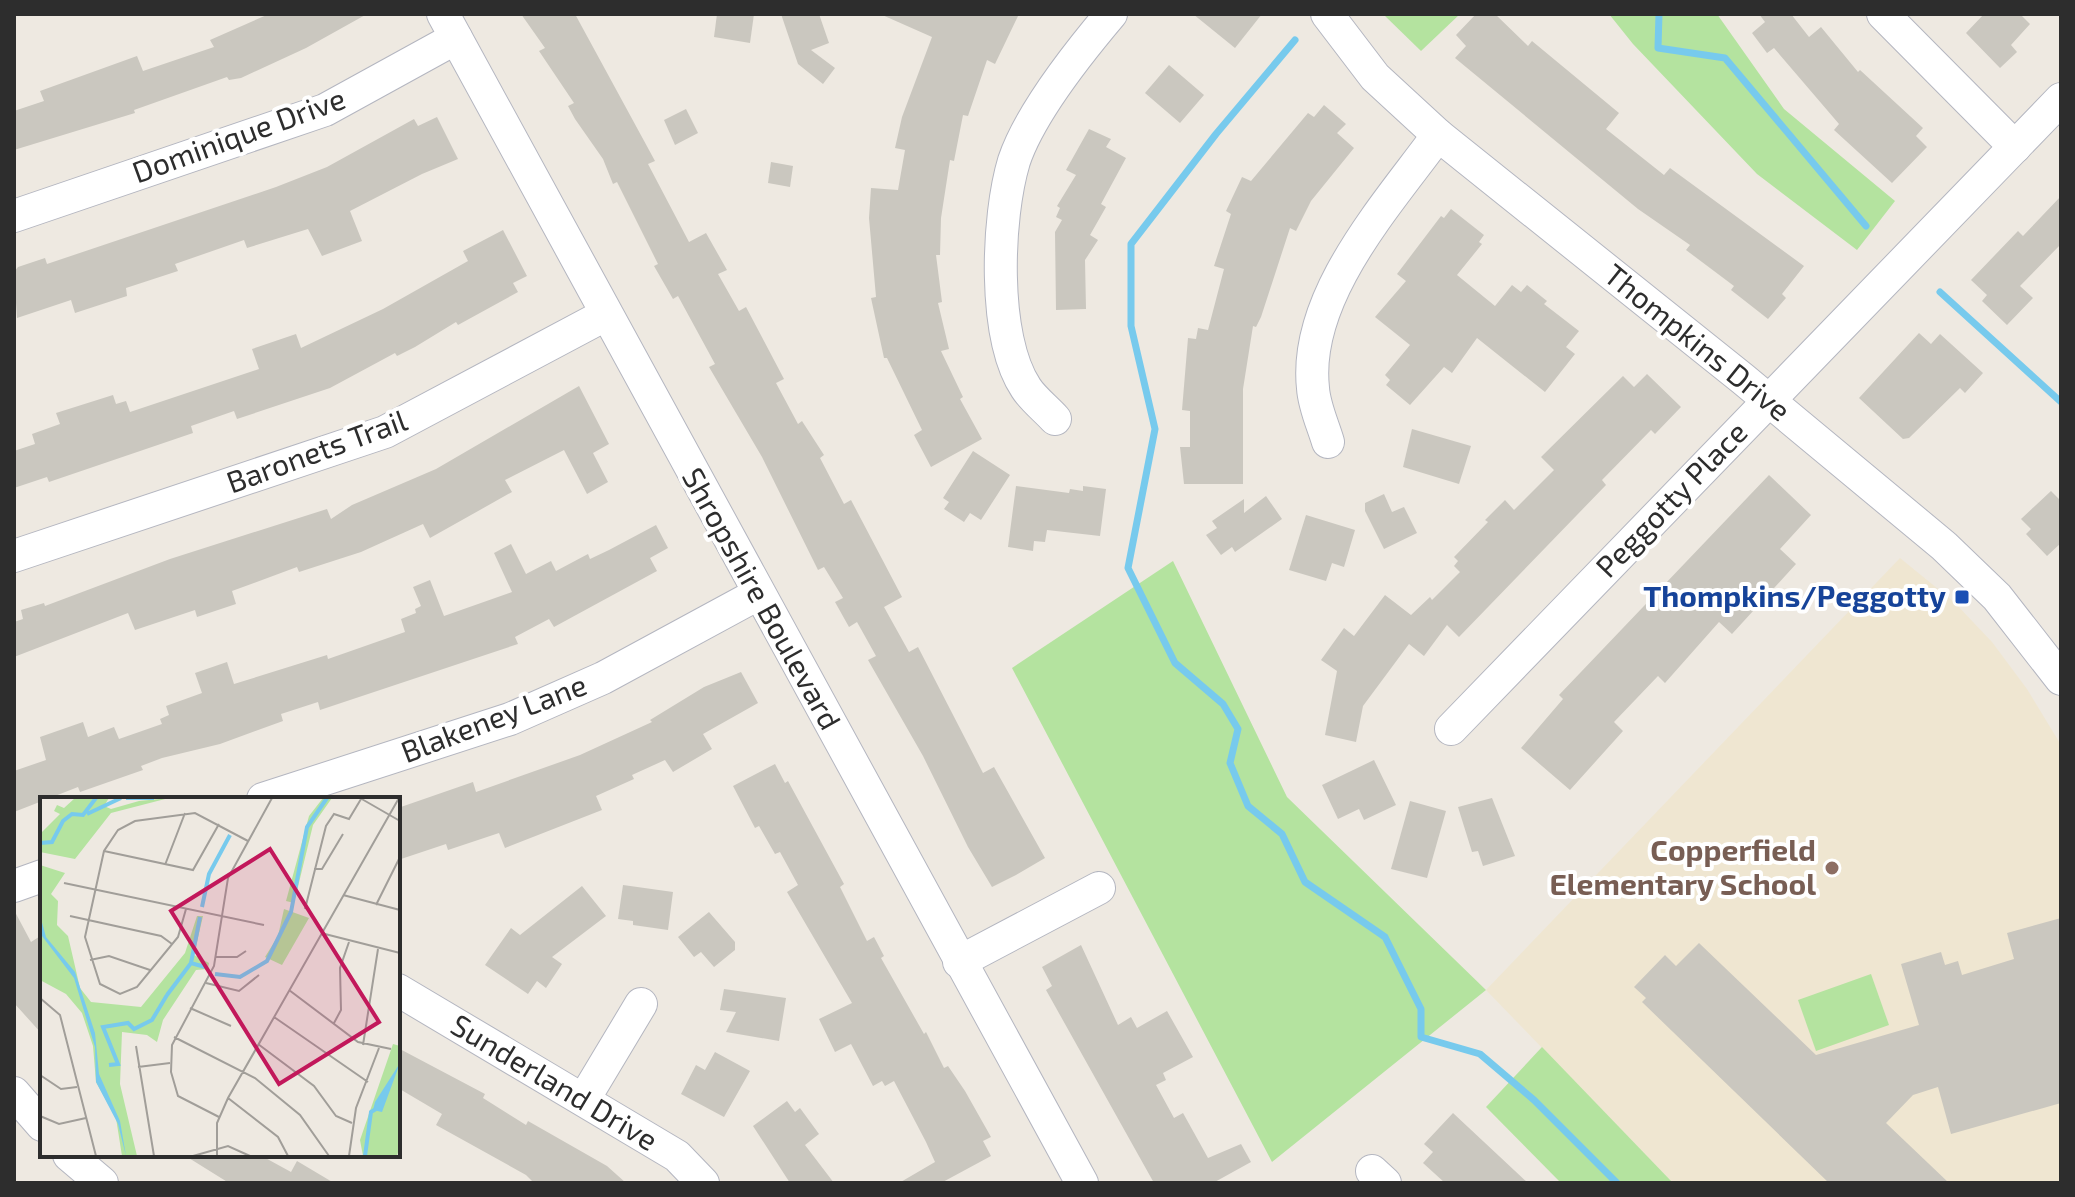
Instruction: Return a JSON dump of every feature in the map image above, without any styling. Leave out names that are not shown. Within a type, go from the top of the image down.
[{"type":"street","points":[[1055,419],[1026,388],[1010,351],[1001,289],[1002,222],[1015,160],[1049,95],[1111,14]]},
{"type":"street","name":"Thompkins Drive","points":[[1327,14],[1375,77],[1438,135],[1768,400],[1980,579],[2061,679]]},
{"type":"street","points":[[1883,14],[2015,147]]},
{"type":"street","name":"Dominique Drive","points":[[14,216],[325,110],[450,26]]},
{"type":"street","name":"Shropshire Boulevard","points":[[450,26],[959,962],[1073,1180]]},
{"type":"street","name":"Peggotty Place","points":[[1451,729],[2061,99]]},
{"type":"street","points":[[1328,442],[1312,388],[1318,327],[1340,274],[1361,239],[1438,135]]},
{"type":"street","name":"Baronets Trail","points":[[14,556],[385,432],[605,315]]},
{"type":"street","name":"Blakeney Lane","points":[[269,797],[510,719],[603,678],[758,594]]},
{"type":"street","points":[[14,886],[40,877]]},
{"type":"street","points":[[959,962],[1099,888]]},
{"type":"street","name":"Sunderland Drive","points":[[400,991],[677,1156],[703,1183]]},
{"type":"street","points":[[584,1099],[641,1004]]},
{"type":"street","points":[[14,1093],[40,1123]]},
{"type":"street","points":[[71,1157],[95,1181]]},
{"type":"shaded area","name":"Copperfield Elementary School","points":[[1900,558],[1954,602],[1992,642],[2027,689],[2061,745],[2061,1183],[1673,1183],[1486,990]]},
{"type":"green space","points":[[1383,14],[1460,14],[1421,51]]},
{"type":"green space","points":[[1609,14],[1717,14],[1784,109],[1895,201],[1857,250],[1757,174],[1633,44]]},
{"type":"green space","points":[[1173,561],[1287,797],[1486,990],[1272,1162],[1012,668]]},
{"type":"green space","points":[[1871,974],[1889,1025],[1816,1051],[1798,1000]]},
{"type":"green space","points":[[1542,1047],[1673,1183],[1561,1183],[1486,1107]]},
{"type":"building","points":[[269,14],[367,14],[306,48],[241,78],[229,80],[227,77],[134,110],[135,113],[14,150],[14,111],[44,101],[40,91],[137,56],[143,71],[214,47],[210,40]]},
{"type":"building","points":[[521,14],[575,14],[655,161],[648,164],[689,242],[706,233],[727,270],[718,274],[739,311],[746,307],[784,379],[776,383],[798,424],[802,421],[824,455],[820,458],[844,504],[851,500],[902,597],[884,607],[909,652],[918,647],[983,773],[994,767],[1045,858],[992,887],[868,660],[876,656],[857,622],[849,627],[835,602],[843,598],[824,567],[818,570],[762,457],[709,367],[715,364],[678,296],[673,299],[654,266],[658,264],[617,182],[613,184],[603,159],[575,119],[568,106],[574,103],[539,51],[545,48]]},
{"type":"building","points":[[717,14],[754,14],[750,43],[714,37]]},
{"type":"building","points":[[781,14],[819,14],[829,43],[811,50],[835,68],[823,84],[798,64]]},
{"type":"building","points":[[880,14],[1019,14],[995,64],[987,60],[968,116],[963,115],[954,161],[950,160],[941,218],[940,255],[936,255],[942,302],[938,303],[949,349],[941,351],[963,397],[960,399],[982,439],[931,467],[914,435],[922,430],[887,358],[884,358],[871,298],[876,297],[869,218],[871,188],[898,190],[905,150],[895,148],[902,117],[932,37]]},
{"type":"building","points":[[1193,14],[1262,14],[1235,48]]},
{"type":"building","points":[[1476,14],[1495,14],[1528,46],[1532,41],[1619,113],[1606,129],[1664,175],[1670,168],[1804,266],[1782,294],[1786,298],[1768,319],[1731,290],[1734,286],[1686,250],[1690,245],[1638,209],[1455,58],[1466,46],[1456,35]]},
{"type":"building","points":[[1759,14],[1791,14],[1809,37],[1821,27],[1858,72],[1860,70],[1923,128],[1916,136],[1927,147],[1892,183],[1834,130],[1839,124],[1774,48],[1767,53],[1752,33],[1765,22]]},
{"type":"building","points":[[1984,14],[2020,14],[2030,24],[2011,45],[2017,52],[2000,68],[1966,33]]},
{"type":"building","points":[[1169,65],[1204,95],[1180,123],[1145,93]]},
{"type":"building","points":[[1324,105],[1346,124],[1337,133],[1354,148],[1311,201],[1296,231],[1290,228],[1261,317],[1256,327],[1253,326],[1243,389],[1243,484],[1184,484],[1180,447],[1190,447],[1190,411],[1182,410],[1188,338],[1196,339],[1198,328],[1208,330],[1224,269],[1214,266],[1231,214],[1226,211],[1242,177],[1251,181],[1308,113],[1314,117]]},
{"type":"building","points":[[686,109],[698,133],[675,145],[664,120]]},
{"type":"building","points":[[437,117],[458,159],[350,211],[362,241],[322,256],[308,229],[247,248],[244,240],[175,264],[178,271],[126,288],[127,296],[75,313],[71,300],[17,318],[14,272],[18,267],[45,258],[47,264],[276,187],[327,167],[414,119],[418,126]]},
{"type":"building","points":[[1089,129],[1111,139],[1106,147],[1126,158],[1101,204],[1106,207],[1090,235],[1098,240],[1085,260],[1086,309],[1056,310],[1055,232],[1062,220],[1056,217],[1060,208],[1057,206],[1076,175],[1066,170]]},
{"type":"building","points":[[771,162],[793,166],[790,187],[768,183]]},
{"type":"building","points":[[2061,196],[2061,244],[2020,286],[2033,298],[2007,325],[1982,301],[1987,295],[1971,280],[2018,231],[2023,236]]},
{"type":"building","points":[[1451,209],[1484,235],[1479,242],[1482,244],[1457,275],[1495,306],[1512,285],[1521,292],[1527,285],[1547,301],[1544,304],[1579,331],[1566,347],[1575,354],[1545,392],[1477,338],[1452,373],[1444,367],[1410,405],[1386,385],[1390,380],[1385,375],[1410,345],[1375,317],[1406,281],[1397,274],[1441,216],[1444,218]]},
{"type":"building","points":[[503,230],[527,276],[513,283],[518,292],[458,325],[456,322],[415,347],[397,356],[395,353],[330,388],[237,419],[234,411],[191,426],[193,433],[49,482],[47,477],[14,488],[14,451],[35,444],[32,434],[60,424],[56,413],[113,395],[116,404],[126,401],[130,412],[259,369],[252,349],[296,334],[301,348],[383,309],[468,261],[463,251]]},
{"type":"building","points":[[1919,333],[1931,344],[1940,334],[1983,373],[1965,393],[1960,388],[1909,438],[1903,439],[1859,398]]},
{"type":"building","points":[[1647,374],[1681,407],[1655,434],[1651,430],[1602,480],[1606,485],[1459,637],[1447,625],[1424,656],[1409,644],[1363,706],[1356,742],[1325,735],[1337,671],[1321,660],[1344,628],[1354,636],[1385,595],[1411,615],[1430,597],[1432,600],[1460,572],[1454,566],[1458,561],[1454,557],[1488,522],[1485,520],[1505,500],[1514,510],[1554,470],[1541,457],[1623,376],[1634,387]]},
{"type":"building","points":[[579,386],[609,444],[593,453],[608,482],[587,494],[564,450],[505,480],[512,492],[430,538],[423,524],[361,552],[299,572],[297,567],[232,591],[236,604],[197,617],[195,610],[135,630],[128,613],[14,657],[14,622],[23,619],[21,610],[44,603],[45,606],[170,559],[327,509],[331,519],[352,505],[436,469]]},
{"type":"building","points":[[1412,429],[1471,446],[1459,484],[1403,467]]},
{"type":"building","points":[[973,451],[1010,475],[981,520],[970,513],[964,522],[944,509],[949,502],[943,498]]},
{"type":"building","points":[[1769,475],[1811,515],[1780,549],[1796,564],[1732,634],[1719,622],[1665,683],[1658,676],[1614,722],[1623,731],[1570,790],[1521,748],[1563,699],[1559,695]]},
{"type":"building","points":[[1016,486],[1069,493],[1070,489],[1083,491],[1083,486],[1106,489],[1100,536],[1047,530],[1045,542],[1034,541],[1033,551],[1008,547]]},
{"type":"building","points":[[2051,491],[2061,501],[2061,543],[2047,556],[2026,534],[2031,529],[2021,519]]},
{"type":"building","points":[[1384,494],[1392,512],[1404,507],[1417,533],[1384,549],[1365,511],[1365,503]]},
{"type":"building","points":[[1266,496],[1282,519],[1235,552],[1232,547],[1221,555],[1206,535],[1217,528],[1212,521],[1244,499],[1244,513]]},
{"type":"building","points":[[1306,515],[1355,530],[1344,567],[1332,563],[1326,581],[1289,570]]},
{"type":"building","points":[[656,525],[668,548],[650,558],[657,571],[554,627],[549,619],[515,637],[518,644],[320,710],[318,702],[281,714],[283,721],[220,744],[162,758],[141,766],[143,770],[80,792],[78,787],[52,797],[40,797],[40,802],[14,812],[14,771],[46,760],[40,737],[83,722],[88,737],[114,727],[119,739],[162,724],[160,719],[169,715],[166,706],[202,693],[195,673],[227,662],[234,684],[327,655],[328,659],[405,632],[401,619],[416,613],[415,609],[421,606],[413,587],[430,580],[444,616],[512,592],[494,553],[511,544],[526,574],[551,561],[556,571],[588,554],[590,559]]},
{"type":"building","points":[[741,672],[758,703],[703,734],[712,749],[673,772],[665,760],[632,775],[634,779],[596,796],[602,810],[505,848],[499,833],[448,850],[446,844],[400,859],[400,807],[473,782],[476,792],[580,755],[652,722],[650,720],[704,687]]},
{"type":"building","points":[[1374,760],[1396,805],[1364,820],[1359,809],[1338,819],[1322,785]]},
{"type":"building","points":[[775,764],[785,783],[788,781],[844,884],[840,887],[867,941],[874,937],[884,956],[881,958],[924,1034],[926,1032],[944,1068],[948,1066],[965,1091],[991,1137],[983,1141],[991,1156],[941,1183],[899,1183],[935,1162],[926,1142],[894,1081],[885,1086],[882,1081],[873,1086],[851,1044],[835,1052],[819,1019],[852,1003],[787,892],[798,885],[780,852],[775,854],[759,826],[755,828],[733,786]]},
{"type":"building","points":[[1492,798],[1515,856],[1483,866],[1478,851],[1472,852],[1458,807]]},
{"type":"building","points":[[1410,801],[1446,811],[1427,878],[1391,869]]},
{"type":"building","points":[[623,885],[673,892],[668,930],[633,925],[633,921],[618,919]]},
{"type":"building","points":[[582,886],[606,916],[552,957],[562,964],[546,988],[537,981],[528,994],[485,965],[511,928],[520,935]]},
{"type":"building","points":[[14,910],[31,942],[40,936],[40,1032],[14,1003]]},
{"type":"building","points":[[709,912],[735,942],[735,950],[714,967],[701,952],[694,957],[678,937]]},
{"type":"building","points":[[2061,918],[2061,1103],[1951,1134],[1938,1087],[1913,1095],[1886,1123],[1949,1183],[1829,1183],[1642,1002],[1646,998],[1634,987],[1665,955],[1676,966],[1699,943],[1816,1055],[1919,1025],[1901,964],[1941,952],[1945,965],[1958,961],[1962,975],[2014,959],[2007,933]]},
{"type":"building","points":[[1081,945],[1118,1025],[1131,1017],[1137,1028],[1167,1011],[1193,1057],[1163,1073],[1166,1080],[1156,1085],[1174,1118],[1183,1113],[1208,1158],[1241,1144],[1251,1162],[1213,1183],[1154,1183],[1046,990],[1052,986],[1042,967]]},
{"type":"building","points":[[724,989],[786,998],[779,1041],[726,1032],[736,1012],[720,1010]]},
{"type":"building","points":[[400,1049],[485,1094],[483,1098],[526,1125],[528,1121],[607,1166],[626,1183],[534,1183],[526,1175],[436,1125],[442,1114],[400,1089]]},
{"type":"building","points":[[715,1052],[750,1071],[724,1117],[681,1094],[696,1065],[705,1070]]},
{"type":"building","points":[[787,1101],[795,1112],[800,1108],[819,1134],[805,1145],[834,1183],[790,1183],[753,1126]]},
{"type":"building","points":[[1453,1113],[1528,1183],[1445,1183],[1423,1163],[1433,1152],[1424,1144]]},
{"type":"building","points":[[187,1157],[264,1157],[291,1172],[297,1161],[334,1183],[229,1183]]},
{"type":"waterway","points":[[1659,14],[1658,48],[1725,58],[1866,226]]},
{"type":"waterway","points":[[1295,40],[1216,134],[1131,244],[1131,326],[1155,429],[1128,568],[1175,663],[1223,704],[1238,729],[1230,763],[1248,806],[1282,834],[1305,882],[1385,937],[1421,1009],[1421,1037],[1480,1054],[1534,1100],[1617,1183]]},
{"type":"waterway","points":[[1940,292],[2061,402]]},
{"type":"place","name":"Thompkins/Peggotty","points":[[1962,597]]},
{"type":"place","name":"Copperfield Elementary School","points":[[1832,868]]}]
